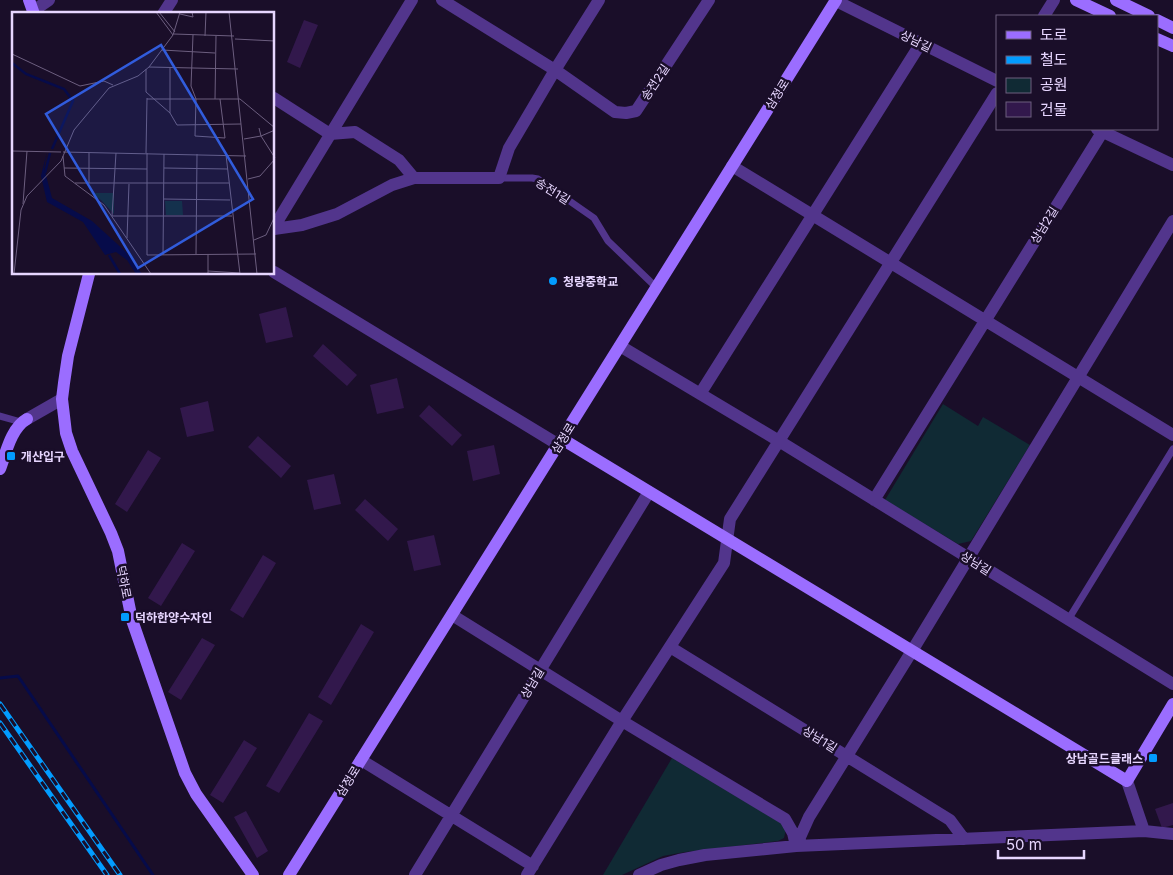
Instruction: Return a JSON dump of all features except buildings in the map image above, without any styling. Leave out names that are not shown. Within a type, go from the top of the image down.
[{"type":"street","points":[[32,8],[49,0]]},
{"type":"street","points":[[163,12],[172,0]]},
{"type":"street","points":[[275,226],[412,0]]},
{"type":"street","name":"송전2길","points":[[442,0],[555,70],[615,112],[626,113],[636,111],[709,0]]},
{"type":"street","points":[[499,178],[509,148],[599,0]]},
{"type":"street","points":[[1045,15],[1054,0]]},
{"type":"street","points":[[1076,0],[1108,15]]},
{"type":"street","points":[[1116,0],[1131,3],[1148,15]]},
{"type":"street","name":"상남길","points":[[836,1],[996,80]]},
{"type":"street","name":"삼정로","points":[[289,875],[836,1]]},
{"type":"street","points":[[1158,20],[1173,28]]},
{"type":"street","points":[[1158,39],[1173,46]]},
{"type":"street","points":[[700,394],[921,43]]},
{"type":"street","points":[[361,760],[452,816],[530,871],[622,721],[724,563],[730,519],[996,95]]},
{"type":"street","points":[[275,99],[330,134],[355,132],[399,160],[414,178]]},
{"type":"street","points":[[1100,130],[1173,165]]},
{"type":"street","name":"상남2길","points":[[874,500],[1100,130]]},
{"type":"street","points":[[732,166],[1173,435]]},
{"type":"street","name":"송전1길","points":[[275,228],[302,226],[337,214],[392,185],[414,178],[499,178]]},
{"type":"street","points":[[796,846],[805,824],[1173,221]]},
{"type":"street","points":[[275,273],[560,442],[728,539],[1128,781],[1144,831]]},
{"type":"street","name":"덕하로","points":[[89,275],[68,356],[62,399],[66,433],[72,451],[118,551],[132,620],[185,773],[196,794],[253,875]]},
{"type":"street","name":"상남길","points":[[620,346],[779,441],[1173,684]]},
{"type":"street","points":[[0,469],[11,438],[24,420],[62,399]]},
{"type":"street","name":"상남길","points":[[415,875],[649,492]]},
{"type":"street","points":[[452,615],[622,721],[785,819],[793,833],[796,846]]},
{"type":"street","name":"상남1길","points":[[670,647],[950,820],[964,839]]},
{"type":"street","points":[[1128,781],[1173,704]]},
{"type":"street","points":[[639,875],[661,865],[705,855],[796,846],[1144,831],[1173,834]]},
{"type":"lane","name":"송전1길","points":[[499,178],[538,179],[594,218],[608,242],[656,288]]},
{"type":"lane","points":[[0,416],[24,420]]},
{"type":"lane","points":[[1068,620],[1173,449]]},
{"type":"green space","points":[[943,404],[978,426],[983,417],[1030,445],[971,541],[958,544],[885,500]]},
{"type":"green space","points":[[672,758],[784,825],[786,829],[784,838],[778,841],[663,856],[622,875],[603,875]]},
{"type":"waterway","points":[[0,678],[18,676],[153,875]]},
{"type":"railway","points":[[0,704],[120,875]]},
{"type":"railway","points":[[0,723],[107,875]]},
{"type":"place","name":"청량중학교","points":[[553,281]]},
{"type":"place","name":"개산입구","points":[[11,456]]},
{"type":"place","name":"덕하한양수자인","points":[[125,617]]},
{"type":"place","name":"상남골드클래스","points":[[1153,758]]}]
